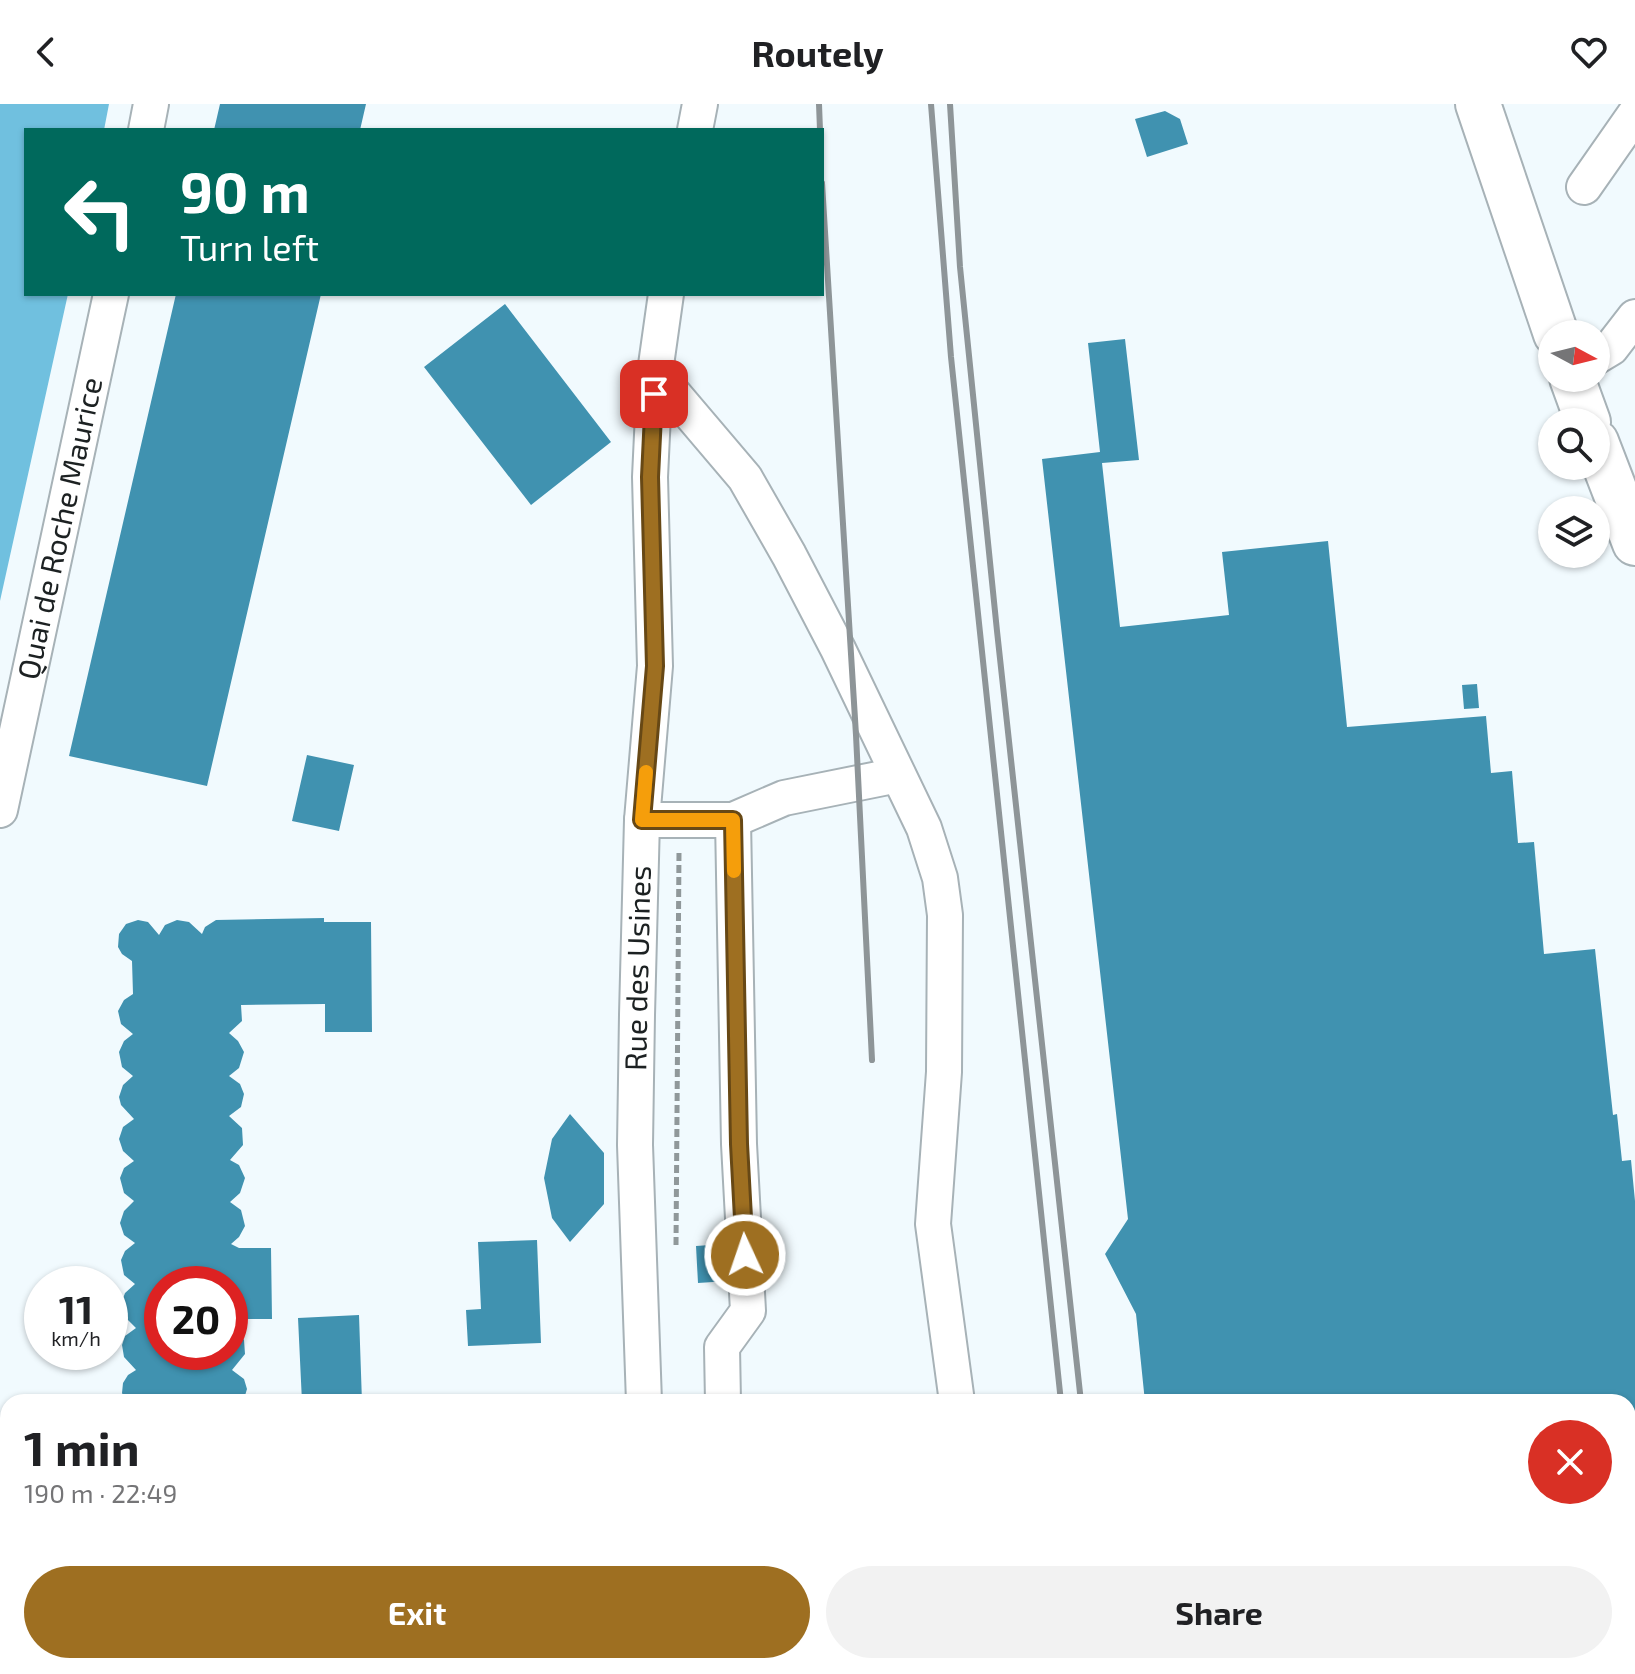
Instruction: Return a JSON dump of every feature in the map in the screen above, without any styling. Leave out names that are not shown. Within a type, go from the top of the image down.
[{"type":"main road","points":[[1478,104],[1551,320]]},
{"type":"main road","points":[[1610,478],[1635,543]]},
{"type":"street","points":[[146,128],[151,104]]},
{"type":"street","points":[[695,128],[700,104]]},
{"type":"street","points":[[1584,187],[1635,114]]},
{"type":"street","name":"Quai de Roche Maurice","points":[[0,810],[111,296]]},
{"type":"street","name":"Rue des Usines","points":[[644,1394],[635,1145],[642,820],[655,666],[650,477],[655,372],[666,296]]},
{"type":"street","points":[[1610,349],[1635,317]]},
{"type":"street","points":[[655,372],[745,478],[838,649],[924,828],[940,878],[945,915],[944,1072],[933,1224],[956,1394]]},
{"type":"street","points":[[642,820],[733,820],[784,798],[898,775]]},
{"type":"street","points":[[723,1394],[722,1347],[748,1311],[739,1144],[733,820]]},
{"type":"path","points":[[676,1249],[680,856],[677,821]]},
{"type":"water","points":[[0,104],[109,104],[104,128],[24,128],[24,296],[68,296],[0,601]]},
{"type":"building","points":[[220,104],[366,104],[360,128],[214,128]]},
{"type":"building","points":[[1165,111],[1180,119],[1188,144],[1147,157],[1135,119]]},
{"type":"building","points":[[176,296],[321,296],[207,786],[69,756]]},
{"type":"building","points":[[505,304],[611,442],[531,505],[424,367]]},
{"type":"building","points":[[1125,339],[1139,460],[1102,463],[1120,627],[1229,615],[1222,552],[1328,541],[1347,727],[1486,716],[1491,773],[1512,771],[1518,843],[1534,842],[1544,954],[1595,949],[1613,1115],[1617,1114],[1622,1161],[1631,1160],[1635,1201],[1635,1394],[1144,1394],[1136,1314],[1105,1254],[1128,1219],[1042,459],[1100,452],[1088,343]]},
{"type":"building","points":[[1477,684],[1479,708],[1464,709],[1462,685]]},
{"type":"building","points":[[307,755],[354,765],[339,831],[292,821]]},
{"type":"building","points":[[324,918],[324,922],[371,922],[372,1032],[325,1032],[325,1004],[241,1005],[242,1021],[229,1033],[244,1052],[239,1068],[229,1076],[240,1084],[244,1094],[241,1107],[229,1116],[242,1128],[243,1145],[230,1160],[239,1165],[245,1178],[240,1193],[230,1202],[241,1210],[245,1226],[231,1244],[239,1248],[271,1248],[272,1319],[248,1319],[248,1266],[144,1266],[144,1370],[232,1370],[244,1379],[247,1389],[246,1394],[122,1394],[123,1383],[136,1370],[128,1361],[128,1334],[136,1328],[128,1320],[128,1290],[135,1284],[128,1278],[128,1266],[122,1266],[121,1260],[125,1251],[135,1243],[124,1235],[120,1223],[124,1211],[134,1201],[124,1193],[120,1178],[124,1168],[134,1161],[123,1151],[119,1139],[123,1127],[134,1119],[121,1105],[119,1097],[123,1085],[133,1076],[122,1067],[119,1052],[124,1041],[133,1034],[121,1024],[118,1011],[124,1000],[133,994],[132,961],[118,947],[119,934],[126,924],[138,920],[148,922],[159,935],[165,925],[177,920],[189,922],[202,934],[205,927],[216,920]]},
{"type":"building","points":[[570,1114],[604,1153],[604,1204],[570,1242],[552,1218],[544,1178],[552,1139]]},
{"type":"building","points":[[537,1240],[541,1343],[468,1346],[466,1310],[481,1309],[478,1242]]},
{"type":"building","points":[[725,1244],[728,1281],[698,1283],[696,1246]]},
{"type":"building","points":[[359,1315],[362,1394],[302,1394],[298,1318]]},
{"type":"railway","points":[[819,104],[820,128]]},
{"type":"railway","points":[[931,104],[951,357],[1060,1394]]},
{"type":"railway","points":[[950,104],[960,267],[1080,1394]]},
{"type":"railway","points":[[824,215],[856,735],[872,1060]]},
{"type":"slow traffic","points":[[646,772],[642,820],[733,820],[734,871]]},
{"type":"route","points":[[654,394],[650,522],[655,666],[642,820],[733,820],[739,1144],[745,1255]]}]
